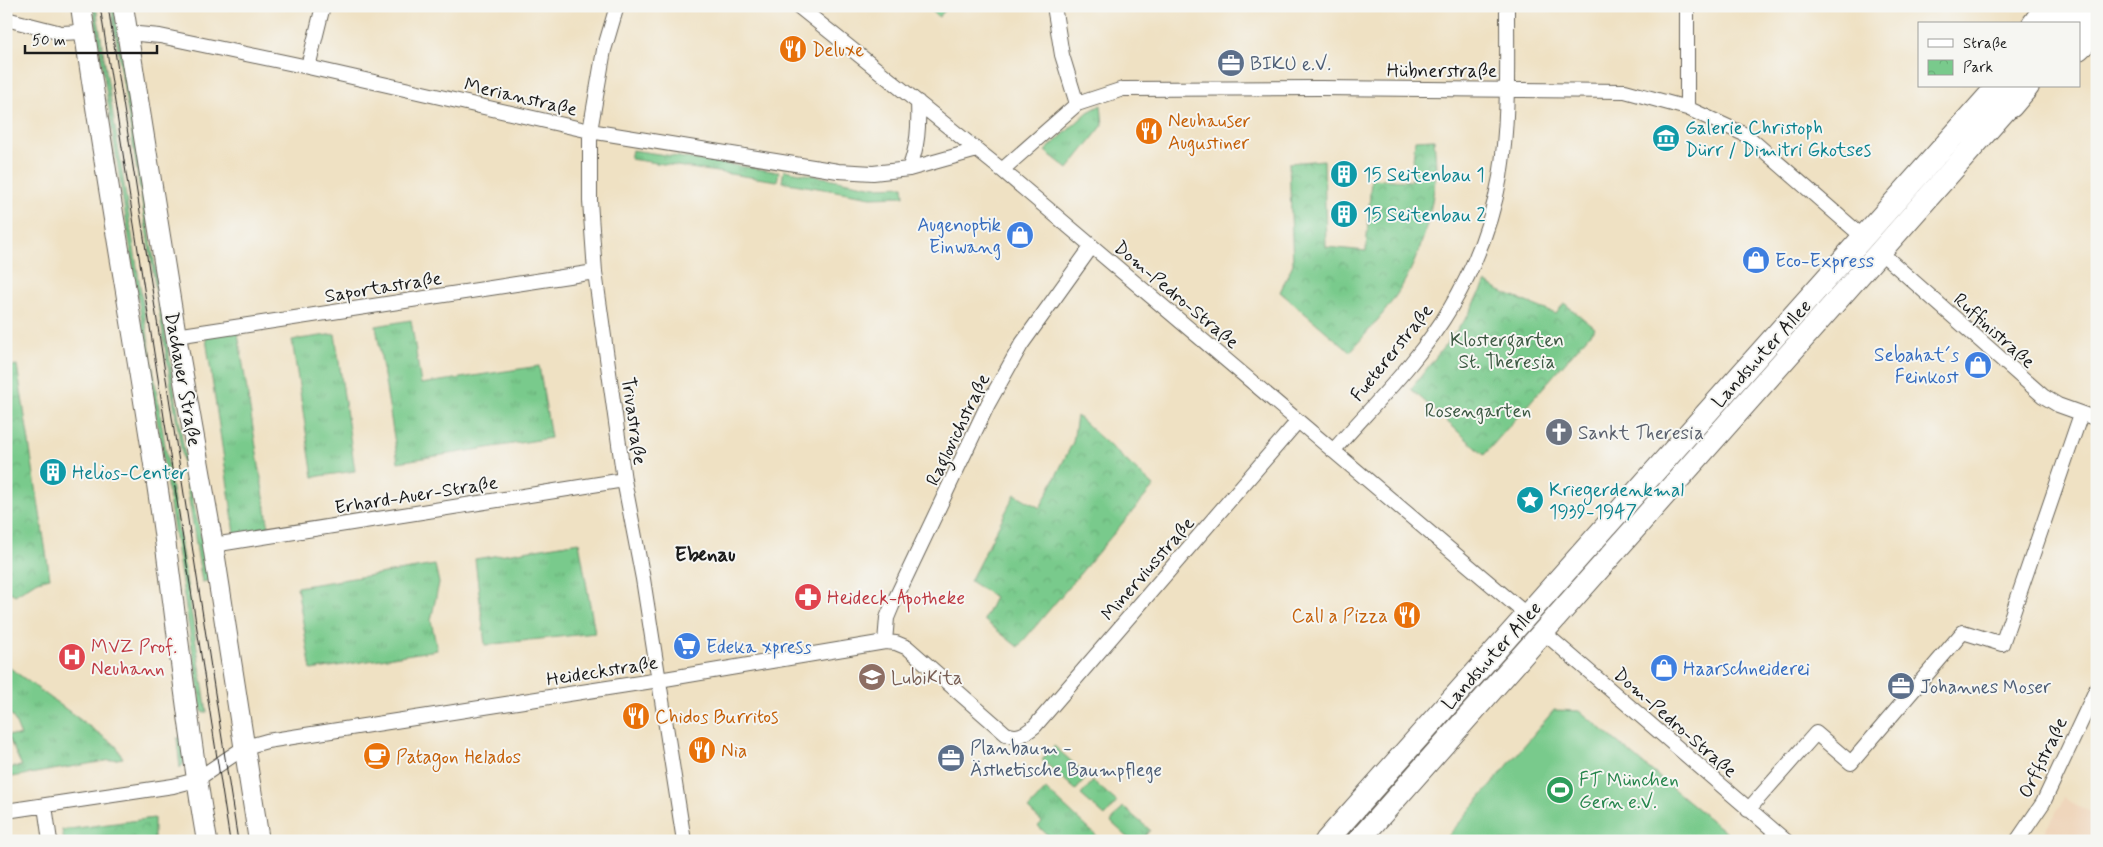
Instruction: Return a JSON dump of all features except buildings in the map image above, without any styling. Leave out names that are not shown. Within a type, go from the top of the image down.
[{"type":"highway","points":[[2054,22],[2068,6]]},
{"type":"highway","points":[[2080,25],[2097,6]]},
{"type":"main road","points":[[80,6],[154,462],[196,780],[207,841]]},
{"type":"main road","name":"Dachauer Straße","points":[[123,6],[176,336],[213,545],[259,841]]},
{"type":"main road","points":[[2033,22],[2045,6]]},
{"type":"main road","points":[[2080,49],[2097,33]]},
{"type":"main road","name":"Landshuter Allee","points":[[1326,841],[1535,623],[2005,90],[2023,88]]},
{"type":"main road","name":"Landshuter Allee","points":[[1358,841],[1535,623]]},
{"type":"street","points":[[308,67],[323,6]]},
{"type":"street","name":"Trivastraße","points":[[617,6],[604,50],[590,131],[590,201],[595,272],[624,480],[643,579],[684,841]]},
{"type":"street","name":"Dom-Pedro-Straße","points":[[798,6],[1002,170],[1092,246],[1535,623],[1748,810],[1786,841]]},
{"type":"street","points":[[1054,6],[1062,55],[1076,104]]},
{"type":"street","name":"Fuetererstraße","points":[[1333,451],[1417,356],[1450,308],[1472,267],[1487,225],[1500,178],[1505,139],[1507,6]]},
{"type":"street","points":[[1687,6],[1687,108]]},
{"type":"street","points":[[6,20],[61,33],[84,32]]},
{"type":"street","name":"Merianstraße","points":[[127,33],[160,36],[308,67],[590,131],[838,171],[873,174],[909,169],[977,150]]},
{"type":"street","name":"Hübnerstraße","points":[[1002,170],[1076,104],[1123,89],[1507,89],[1625,91],[1687,108],[1746,135],[1871,244]]},
{"type":"street","points":[[909,169],[916,151],[918,137],[918,102]]},
{"type":"street","name":"Ruffinistraße","points":[[1871,244],[2043,396],[2058,405],[2097,419]]},
{"type":"street","name":"Raglovichstraße","points":[[885,642],[888,618],[892,606],[988,404],[1021,345],[1092,246]]},
{"type":"street","name":"Saportastraße","points":[[176,336],[595,272]]},
{"type":"street","points":[[1748,810],[1816,734],[1851,763],[1963,632],[2002,644],[2081,414]]},
{"type":"street","name":"Minerviusstraße","points":[[1022,736],[1041,719],[1298,421]]},
{"type":"street","name":"Erhard-Auer-Straße","points":[[213,545],[624,480]]},
{"type":"street","name":"Heideckstraße","points":[[196,780],[245,747],[267,741],[659,680],[885,642],[896,643],[908,648],[1006,734],[1012,737],[1022,736]]},
{"type":"street","name":"Orffstraße","points":[[2017,841],[2043,803],[2097,688]]},
{"type":"street","points":[[6,811],[196,780]]},
{"type":"street","points":[[44,806],[50,841]]},
{"type":"shaded area","points":[[2064,798],[2097,816],[2097,841],[2038,841]]},
{"type":"green space","points":[[93,6],[96,6],[207,712],[202,712]]},
{"type":"green space","points":[[111,6],[114,6],[190,488],[212,580],[202,582]]},
{"type":"green space","points":[[926,6],[949,6],[939,17]]},
{"type":"green space","points":[[1101,105],[1103,125],[1068,169],[1045,151],[1088,112]]},
{"type":"green space","points":[[1434,139],[1436,166],[1431,208],[1414,262],[1396,295],[1378,320],[1350,352],[1280,292],[1293,264],[1289,163],[1324,160],[1326,247],[1366,251],[1371,179],[1411,181],[1415,140]]},
{"type":"green space","points":[[632,150],[779,172],[777,181],[630,159]]},
{"type":"green space","points":[[784,170],[875,187],[903,186],[904,196],[871,197],[782,182]]},
{"type":"green space","name":"Klostergarten St. Theresia","points":[[1486,282],[1499,291],[1556,314],[1564,303],[1595,328],[1484,455],[1411,389],[1467,317]]},
{"type":"green space","points":[[411,320],[421,384],[539,366],[551,438],[398,462],[376,326]]},
{"type":"green space","points":[[237,327],[270,535],[236,540],[205,332]]},
{"type":"green space","points":[[335,334],[355,471],[313,477],[292,340]]},
{"type":"green space","points":[[17,365],[50,578],[37,581],[15,595],[6,593],[6,367]]},
{"type":"green space","points":[[1077,416],[1154,486],[1018,647],[984,620],[995,597],[970,581],[1015,494],[1040,508],[1073,442]]},
{"type":"green space","points":[[579,542],[595,633],[485,645],[475,559]]},
{"type":"green space","points":[[435,565],[439,583],[431,620],[437,650],[311,670],[297,587]]},
{"type":"green space","points":[[6,665],[116,746],[123,758],[6,778],[6,768],[22,766],[7,735],[21,736],[14,719],[6,709]]},
{"type":"green space","points":[[1554,710],[1580,711],[1736,841],[1444,841]]},
{"type":"green space","points":[[177,738],[182,738],[184,763],[180,768]]},
{"type":"green space","points":[[1054,746],[1088,776],[1076,790],[1042,760]]},
{"type":"green space","points":[[1093,781],[1117,802],[1105,816],[1081,795]]},
{"type":"green space","points":[[1046,789],[1102,841],[1054,841],[1038,826],[1042,822],[1028,809]]},
{"type":"green space","points":[[1123,807],[1150,830],[1141,841],[1132,841],[1111,822]]},
{"type":"green space","points":[[154,818],[154,841],[64,841],[62,830]]},
{"type":"tram line","points":[[100,6],[230,841]]},
{"type":"tram line","points":[[108,6],[238,841]]},
{"type":"place","name":"Deluxe","points":[[793,49]]},
{"type":"place","name":"BIKU e.V.","points":[[1231,63]]},
{"type":"place","name":"Neuhauser Augustiner","points":[[1149,131]]},
{"type":"place","name":"Galerie Christoph Dürr / Dimitri Gkotses","points":[[1666,138]]},
{"type":"place","name":"15 Seitenbau 1","points":[[1344,174]]},
{"type":"place","name":"15 Seitenbau 2","points":[[1344,214]]},
{"type":"place","name":"Augenoptik Einwang","points":[[1020,235]]},
{"type":"place","name":"Eco-Express","points":[[1756,260]]},
{"type":"place","name":"Sebahat´s Feinkost","points":[[1978,365]]},
{"type":"place","name":"Sankt Theresia","points":[[1559,432]]},
{"type":"place","name":"Helios-Center","points":[[53,472]]},
{"type":"place","name":"Kriegerdenkmal 1939-1947","points":[[1530,500]]},
{"type":"place","name":"Heideck-Apotheke","points":[[808,597]]},
{"type":"place","name":"Call a Pizza","points":[[1407,615]]},
{"type":"place","name":"Edeka xpress","points":[[687,646]]},
{"type":"place","name":"MVZ Prof. Neuhann","points":[[72,657]]},
{"type":"place","name":"Haarschneiderei","points":[[1664,668]]},
{"type":"place","name":"LubiKita","points":[[872,677]]},
{"type":"place","name":"Johannes Moser","points":[[1901,686]]},
{"type":"place","name":"Chidos Burritos","points":[[636,716]]},
{"type":"place","name":"Nia","points":[[702,750]]},
{"type":"place","name":"Patagon Helados","points":[[377,756]]},
{"type":"place","name":"Planbaum - Ästhetische Baumpflege","points":[[951,758]]},
{"type":"place","name":"FT München Gern e.V.","points":[[1560,790]]},
{"type":"district","name":"Ebenau","points":[[705,554]]},
{"type":"park label","name":"Rosengarten","points":[[1478,410]]}]
